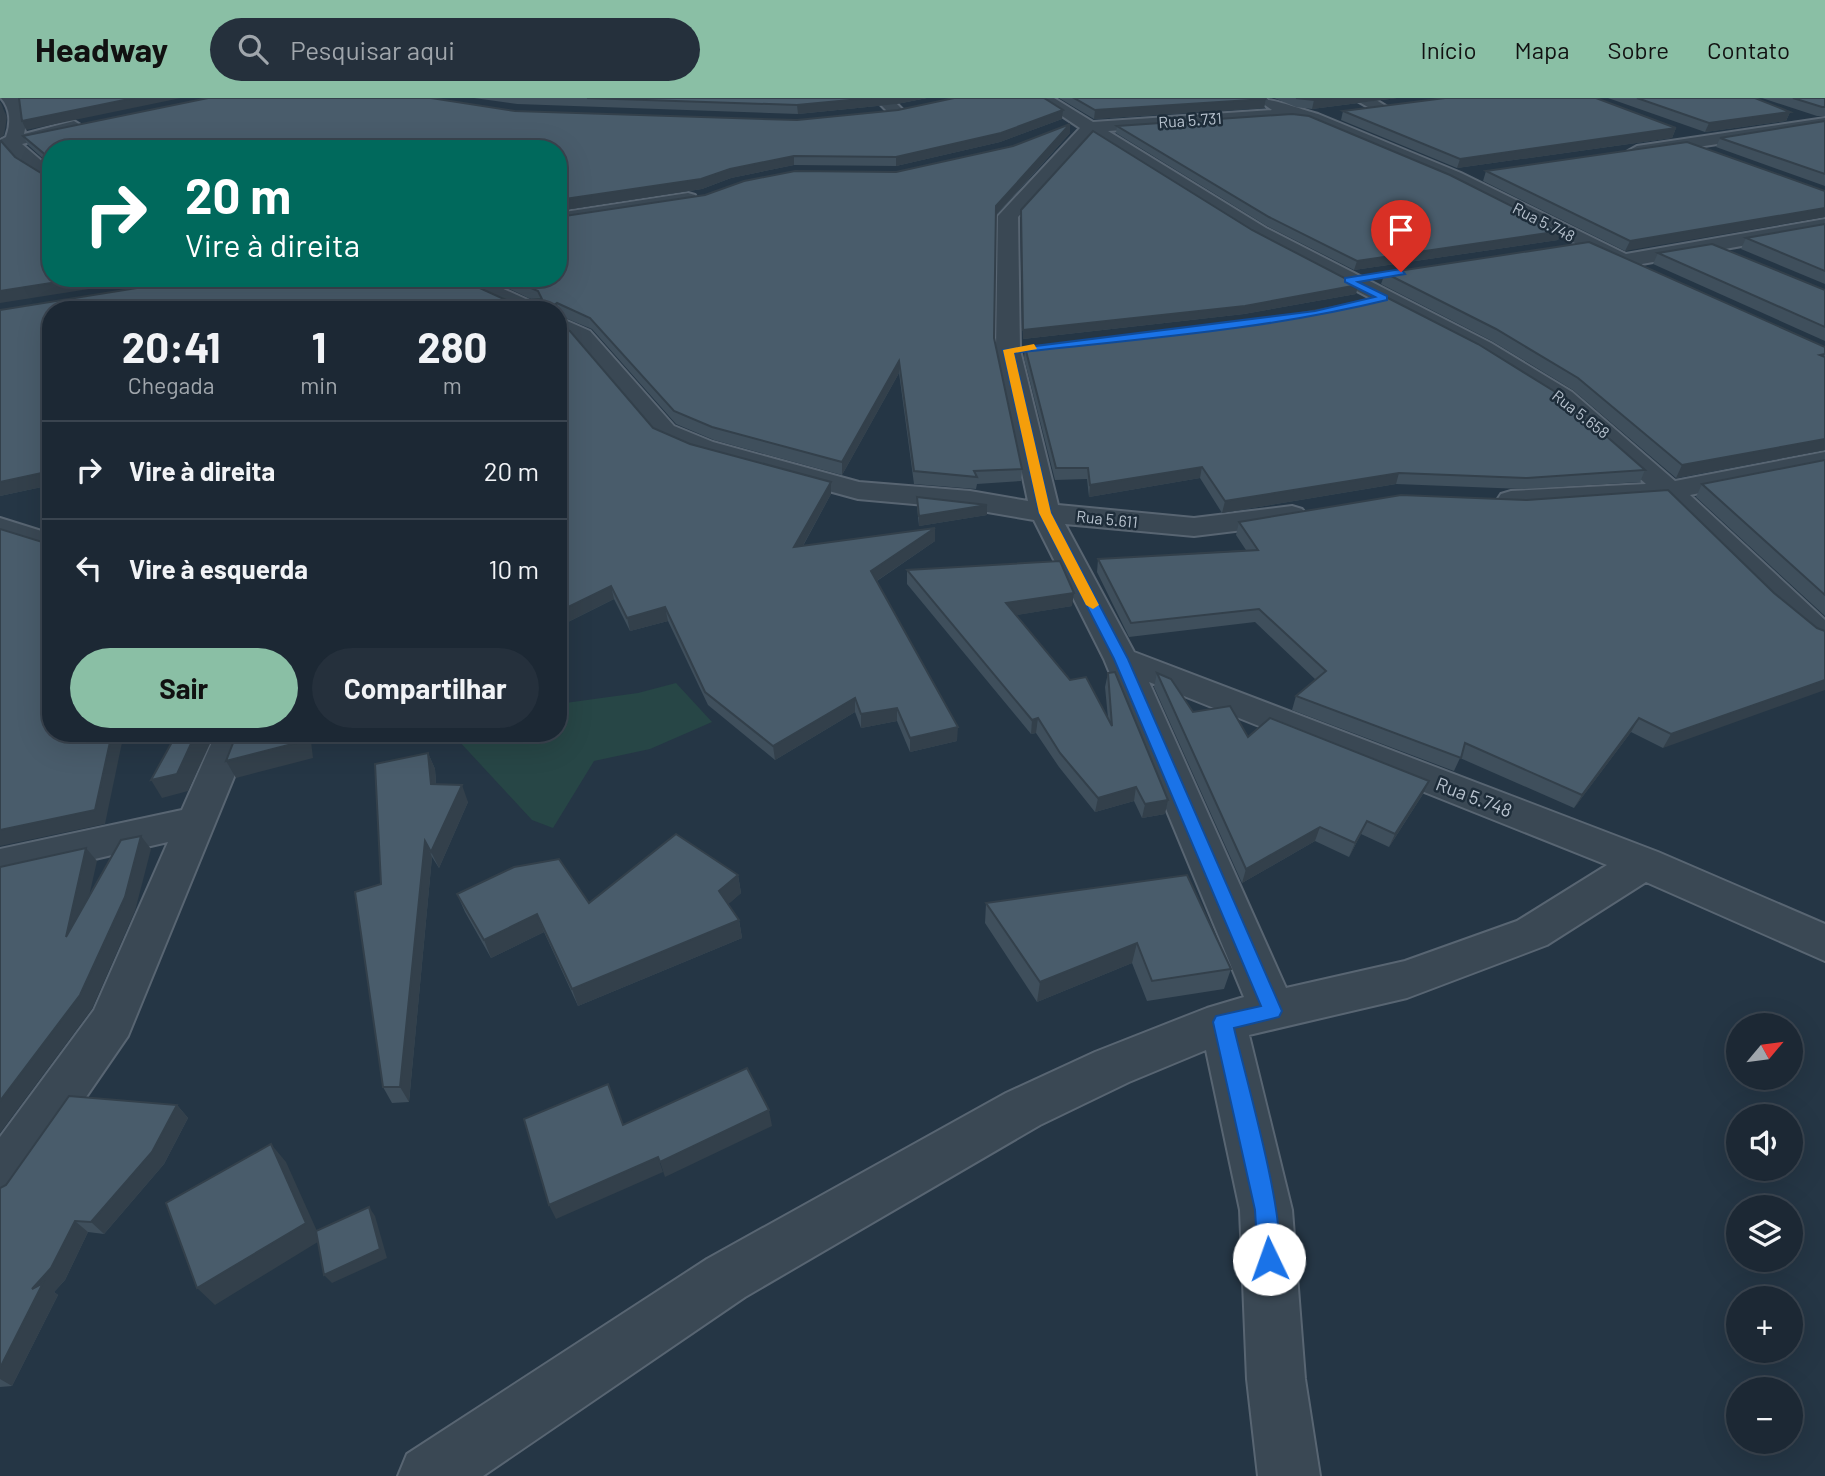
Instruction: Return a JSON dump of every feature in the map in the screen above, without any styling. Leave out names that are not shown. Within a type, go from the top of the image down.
[{"type":"street","points":[[6,143],[16,135],[18,113],[14,100],[9,98]]},
{"type":"street","points":[[874,115],[904,111],[882,98]]},
{"type":"street","name":"Rua 5.658","points":[[1043,98],[1076,126],[1259,232],[1348,280],[1386,286],[1563,397],[1633,456],[1797,614],[1825,637]]},
{"type":"street","name":"Rua 5.748","points":[[1261,98],[1291,114],[1312,117],[1455,177],[1660,278]]},
{"type":"street","points":[[1312,117],[1351,108],[1387,107]]},
{"type":"street","points":[[1784,113],[1822,124]]},
{"type":"street","name":"Rua 5.731","points":[[1076,126],[1291,114]]},
{"type":"street","points":[[6,143],[86,124]]},
{"type":"street","points":[[1617,154],[1822,124]]},
{"type":"street","points":[[1076,126],[1008,216],[1008,350],[1045,513],[1121,659],[1248,1016],[1266,1210],[1276,1379],[1289,1476]]},
{"type":"street","points":[[1669,128],[1705,141]]},
{"type":"street","points":[[6,143],[42,171]]},
{"type":"street","points":[[1685,144],[1723,158]]},
{"type":"street","points":[[1455,177],[1482,173]]},
{"type":"street","points":[[567,218],[706,197]]},
{"type":"street","points":[[1622,261],[1825,225]]},
{"type":"street","points":[[1548,250],[1587,244]]},
{"type":"street","points":[[1708,245],[1743,260]]},
{"type":"street","points":[[1349,306],[1386,286]]},
{"type":"street","points":[[481,287],[511,301]]},
{"type":"street","name":"Rua 5.611","points":[[567,328],[582,336],[665,432],[703,448],[858,490],[970,500],[1045,513],[1194,527],[1249,522],[1312,511]]},
{"type":"street","points":[[1008,350],[1036,347]]},
{"type":"street","points":[[1484,499],[1522,501],[1669,491],[1825,460]]},
{"type":"street","points":[[0,527],[42,541]]},
{"type":"street","name":"Rua 5.748","points":[[1121,659],[1643,863],[1825,943]]},
{"type":"street","points":[[0,1180],[112,1022],[230,742]]},
{"type":"street","points":[[0,865],[197,821]]},
{"type":"street","points":[[429,1476],[726,1278],[1023,1109],[1101,1072],[1248,1016],[1407,979],[1532,933],[1643,863]]},
{"type":"green space","points":[[676,683],[712,722],[650,749],[594,761],[553,828],[532,820],[460,742],[567,742],[567,703],[638,693]]},
{"type":"building","points":[[19,98],[134,98],[22,121]]},
{"type":"building","points":[[208,98],[431,98],[515,111],[797,120],[898,110],[954,98],[1044,98],[1063,110],[1001,133],[896,157],[794,156],[730,169],[701,179],[567,199],[567,140],[42,140],[42,152],[23,136]]},
{"type":"building","points":[[587,98],[871,98],[797,105]]},
{"type":"building","points":[[1074,98],[1265,98],[1266,99],[1095,110]]},
{"type":"building","points":[[1296,98],[1332,98],[1314,100]]},
{"type":"building","points":[[1445,98],[1596,98],[1676,128],[1460,159],[1343,111]]},
{"type":"building","points":[[1637,98],[1755,98],[1790,112],[1709,123]]},
{"type":"building","points":[[1793,98],[1825,98],[1825,107],[1822,107]]},
{"type":"building","points":[[1292,114],[1309,116],[1450,175],[1561,231],[1357,261],[1269,217],[1117,126]]},
{"type":"building","points":[[1825,121],[1825,174],[1720,138]]},
{"type":"building","points":[[1070,124],[996,206],[994,338],[1022,469],[974,471],[977,477],[914,471],[899,361],[842,462],[712,427],[674,411],[590,318],[567,308],[567,301],[508,301],[542,299],[538,291],[529,287],[567,287],[567,216],[705,195],[744,181],[795,171],[896,172],[1013,146]]},
{"type":"building","points":[[1093,131],[1252,230],[1358,285],[1245,306],[1023,330],[1021,210]]},
{"type":"building","points":[[1,141],[15,157],[42,174],[42,284],[0,291]]},
{"type":"building","points":[[1687,142],[1825,191],[1825,208],[1630,241],[1486,171]]},
{"type":"building","points":[[1825,224],[1825,271],[1746,238]]},
{"type":"building","points":[[1589,242],[1825,347],[1825,354],[1820,355],[1825,357],[1825,439],[1682,465],[1578,378],[1496,329],[1385,273]]},
{"type":"building","points":[[1712,244],[1825,290],[1825,327],[1658,253]]},
{"type":"building","points":[[143,287],[478,287],[508,301],[56,301]]},
{"type":"building","points":[[1386,297],[1478,344],[1557,393],[1645,470],[1527,478],[1399,473],[1225,501],[1202,467],[1090,485],[1088,468],[1056,468],[1025,347],[1247,323]]},
{"type":"building","points":[[42,303],[42,473],[0,482],[0,310]]},
{"type":"building","points":[[567,330],[653,428],[690,444],[831,482],[794,547],[935,528],[871,571],[958,727],[910,738],[897,708],[861,714],[855,698],[773,746],[705,692],[665,607],[627,618],[611,586],[567,608]]},
{"type":"building","points":[[1825,460],[1825,595],[1702,484]]},
{"type":"building","points":[[1668,490],[1774,593],[1817,628],[1825,631],[1825,680],[1671,734],[1639,718],[1582,795],[1465,743],[1461,758],[1296,696],[1326,671],[1259,609],[1131,623],[1098,559],[1258,550],[1239,522],[1401,495],[1527,500]]},
{"type":"building","points":[[917,497],[987,505],[919,516]]},
{"type":"building","points":[[0,529],[42,542],[42,742],[110,742],[95,810],[0,830]]},
{"type":"building","points":[[1060,561],[1074,593],[1006,603],[1070,680],[1086,677],[1112,726],[1108,673],[1115,672],[1168,800],[1145,804],[1136,787],[1098,798],[1060,753],[1038,718],[1032,720],[907,570]]},
{"type":"building","points":[[1157,673],[1171,679],[1193,712],[1230,706],[1248,737],[1270,718],[1429,781],[1395,834],[1367,821],[1355,843],[1320,827],[1246,869]]},
{"type":"building","points":[[172,742],[192,742],[177,774],[151,780]]},
{"type":"building","points":[[233,742],[300,742],[226,761]]},
{"type":"building","points":[[428,753],[431,784],[462,785],[431,852],[425,841],[400,1087],[383,1087],[355,892],[381,884],[375,764]]},
{"type":"building","points":[[676,834],[738,875],[719,891],[739,920],[572,989],[537,914],[484,940],[457,894],[514,867],[559,859],[589,903]]},
{"type":"building","points":[[141,836],[125,897],[80,995],[0,1101],[0,867],[86,848],[66,937],[121,840]]},
{"type":"building","points":[[1187,875],[1231,969],[1152,981],[1137,943],[1040,982],[986,903]]},
{"type":"building","points":[[747,1068],[769,1110],[660,1162],[658,1157],[549,1205],[524,1119],[608,1084],[623,1125]]},
{"type":"building","points":[[69,1096],[177,1105],[152,1152],[91,1222],[75,1221],[51,1268],[32,1289],[43,1283],[0,1368],[0,1188],[6,1185]]},
{"type":"building","points":[[271,1144],[306,1223],[197,1288],[166,1203]]},
{"type":"building","points":[[369,1207],[380,1249],[324,1275],[316,1231]]},
{"type":"slow traffic","points":[[1034,347],[1008,350],[1045,513],[1093,605]]},
{"type":"route","points":[[1269,1259],[1266,1210],[1223,1022],[1273,1011],[1121,659],[1045,513],[1008,350],[1210,329],[1315,314],[1384,298],[1348,280],[1401,272]]}]
